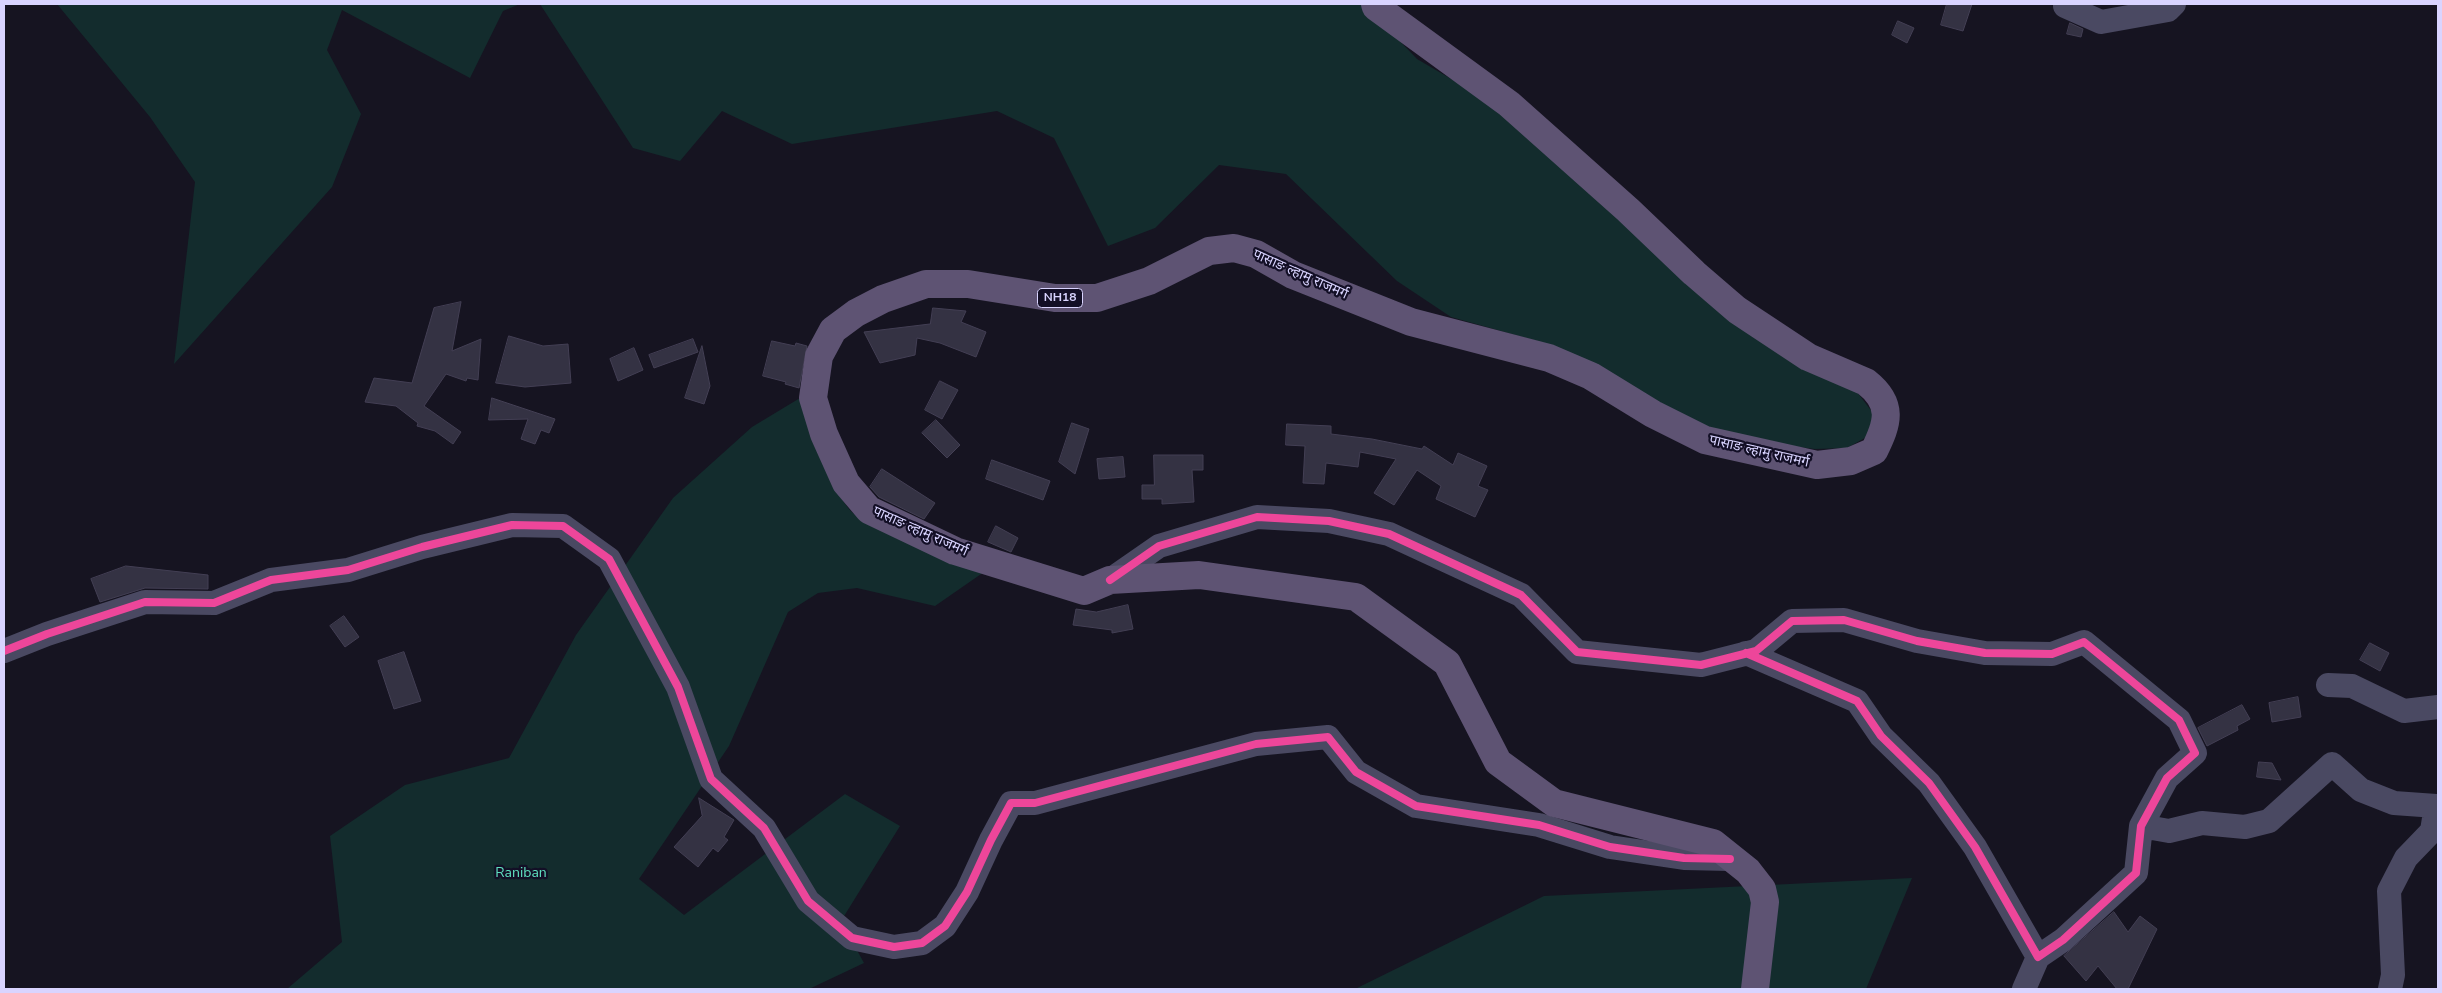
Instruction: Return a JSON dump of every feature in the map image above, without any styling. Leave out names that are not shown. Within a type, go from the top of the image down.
[{"type":"main road","name":"पासाङ ल्हामु राजमर्ग","points":[[1375,4],[1376,8],[1509,104],[1737,310],[1808,357],[1866,382],[1874,388],[1881,395],[1887,420],[1874,451],[1851,461],[1817,465],[1705,440],[1653,414],[1591,376],[1549,358],[1411,322],[1293,275],[1256,254],[1234,248],[1209,251],[1149,281],[1097,298],[1055,298],[968,284],[926,284],[883,299],[856,313],[833,330],[819,356],[813,398],[824,434],[846,483],[869,510],[955,551],[1084,591],[1110,580],[1199,575],[1356,597],[1447,663],[1498,762],[1554,804],[1712,843],[1730,859],[1748,871],[1756,881],[1765,902],[1755,989]]},
{"type":"street","points":[[2065,6],[2076,9],[2101,22],[2168,10],[2174,4]]},
{"type":"street","points":[[1110,580],[1159,546],[1257,517],[1329,521],[1389,534],[1521,595],[1578,652],[1701,665],[1756,650],[1792,621],[1844,620],[1917,641],[1985,653],[2052,654],[2084,642],[2179,720],[2195,753],[2167,778],[2141,826],[2136,873],[2063,940],[2038,957],[2024,989]]},
{"type":"street","points":[[4,651],[47,634],[144,602],[214,603],[271,580],[348,570],[422,547],[512,525],[563,526],[609,559],[678,686],[711,779],[764,828],[808,901],[852,938],[894,947],[922,943],[945,926],[967,892],[1011,803],[1035,803],[1256,744],[1328,738],[1356,772],[1416,806],[1539,825],[1610,847],[1684,858],[1730,859]]},
{"type":"street","points":[[1746,653],[1857,701],[1882,736],[1929,783],[1976,847],[2038,957]]},
{"type":"street","points":[[2328,685],[2352,686],[2404,711],[2438,707]]},
{"type":"street","points":[[2141,826],[2169,831],[2202,824],[2245,828],[2269,821],[2332,764],[2361,790],[2394,802],[2436,806],[2432,831],[2406,858],[2389,891],[2393,975],[2390,989]]},
{"type":"green space","points":[[57,4],[520,4],[503,11],[470,78],[342,10],[327,50],[361,114],[332,187],[174,364],[195,182],[150,117]]},
{"type":"green space","points":[[540,4],[1364,4],[1417,59],[1511,114],[1746,332],[1857,392],[1873,413],[1870,435],[1847,448],[1815,449],[1774,444],[1706,429],[1551,345],[1451,317],[1397,281],[1286,174],[1219,165],[1155,228],[1108,246],[1054,138],[997,111],[792,144],[722,111],[680,161],[633,148]]},
{"type":"green space","name":"Raniban","points":[[800,398],[827,470],[849,509],[858,517],[891,534],[984,572],[935,606],[857,588],[818,593],[788,612],[729,746],[639,879],[684,915],[845,794],[900,826],[841,921],[864,963],[809,989],[287,989],[342,942],[330,836],[405,785],[509,758],[576,635],[673,498],[752,427]]},
{"type":"green space","points":[[1912,878],[1866,989],[1355,989],[1544,896]]},
{"type":"building","points":[[1947,4],[1972,4],[1963,31],[1941,25]]},
{"type":"building","points":[[1898,21],[1914,28],[1907,43],[1892,35]]},
{"type":"building","points":[[2070,23],[2083,29],[2081,37],[2067,34]]},
{"type":"building","points":[[461,302],[452,351],[481,339],[478,380],[467,378],[466,381],[446,374],[424,406],[461,432],[453,444],[435,431],[417,426],[418,423],[396,406],[365,402],[374,378],[412,383],[434,308]]},
{"type":"building","points":[[933,308],[966,311],[961,322],[986,332],[976,357],[940,343],[917,338],[915,355],[880,363],[864,332],[930,324]]},
{"type":"building","points":[[509,336],[543,346],[568,344],[571,383],[525,387],[496,383]]},
{"type":"building","points":[[693,339],[698,352],[654,368],[649,355]]},
{"type":"building","points":[[772,341],[795,346],[796,343],[807,346],[799,388],[785,384],[786,382],[763,376]]},
{"type":"building","points":[[702,346],[710,386],[704,404],[685,398]]},
{"type":"building","points":[[634,348],[643,370],[618,381],[610,359]]},
{"type":"building","points":[[940,381],[958,390],[942,419],[925,410]]},
{"type":"building","points":[[492,398],[555,419],[549,433],[541,430],[535,444],[521,439],[528,419],[489,420]]},
{"type":"building","points":[[936,420],[960,445],[947,458],[922,433]]},
{"type":"building","points":[[1072,423],[1089,429],[1075,474],[1059,462]]},
{"type":"building","points":[[1287,424],[1331,426],[1331,434],[1372,439],[1422,449],[1424,446],[1453,465],[1458,453],[1487,466],[1478,486],[1488,490],[1475,517],[1436,499],[1441,486],[1417,470],[1394,505],[1374,493],[1396,459],[1360,452],[1358,467],[1326,463],[1324,484],[1303,483],[1305,446],[1286,445]]},
{"type":"building","points":[[1154,455],[1203,455],[1203,470],[1192,470],[1194,502],[1162,504],[1162,499],[1142,499],[1142,485],[1154,485]]},
{"type":"building","points":[[1123,457],[1125,477],[1099,479],[1097,459]]},
{"type":"building","points":[[992,460],[1050,481],[1043,500],[986,479]]},
{"type":"building","points":[[882,469],[935,503],[924,519],[879,497],[870,487]]},
{"type":"building","points":[[996,526],[1018,538],[1011,552],[988,542]]},
{"type":"building","points":[[126,566],[208,575],[208,589],[145,588],[100,602],[91,579]]},
{"type":"building","points":[[1128,605],[1133,629],[1112,633],[1112,630],[1073,625],[1076,609],[1096,612]]},
{"type":"building","points":[[344,616],[359,637],[345,647],[330,626]]},
{"type":"building","points":[[2370,643],[2389,653],[2380,671],[2360,660]]},
{"type":"building","points":[[404,652],[421,701],[394,709],[378,661]]},
{"type":"building","points":[[2298,697],[2301,717],[2272,722],[2269,703]]},
{"type":"building","points":[[2242,705],[2250,719],[2237,726],[2238,730],[2207,746],[2198,728]]},
{"type":"building","points":[[2259,762],[2272,763],[2281,780],[2257,777]]},
{"type":"building","points":[[699,798],[734,820],[724,837],[728,840],[718,852],[713,848],[698,867],[674,847],[702,816]]},
{"type":"building","points":[[2114,912],[2128,932],[2140,916],[2157,929],[2128,989],[2117,989],[2098,966],[2086,981],[2064,956]]},
{"type":"cycle path","points":[[1110,580],[1159,546],[1257,517],[1329,521],[1389,534],[1521,595],[1577,652],[1701,665],[1756,651],[1792,621],[1844,620],[1917,641],[1985,653],[2052,654],[2084,642],[2179,720],[2195,753],[2167,778],[2141,826],[2136,873],[2063,940],[2038,957],[1975,847],[1929,783],[1881,736],[1857,701],[1746,653]]},
{"type":"cycle path","points":[[4,651],[47,634],[145,602],[214,603],[271,580],[348,570],[422,547],[512,525],[563,526],[609,559],[678,687],[711,779],[764,828],[808,901],[852,938],[894,947],[922,943],[945,926],[967,892],[991,840],[1011,803],[1035,803],[1256,744],[1328,737],[1356,772],[1416,806],[1539,825],[1610,847],[1684,858],[1730,859]]}]
